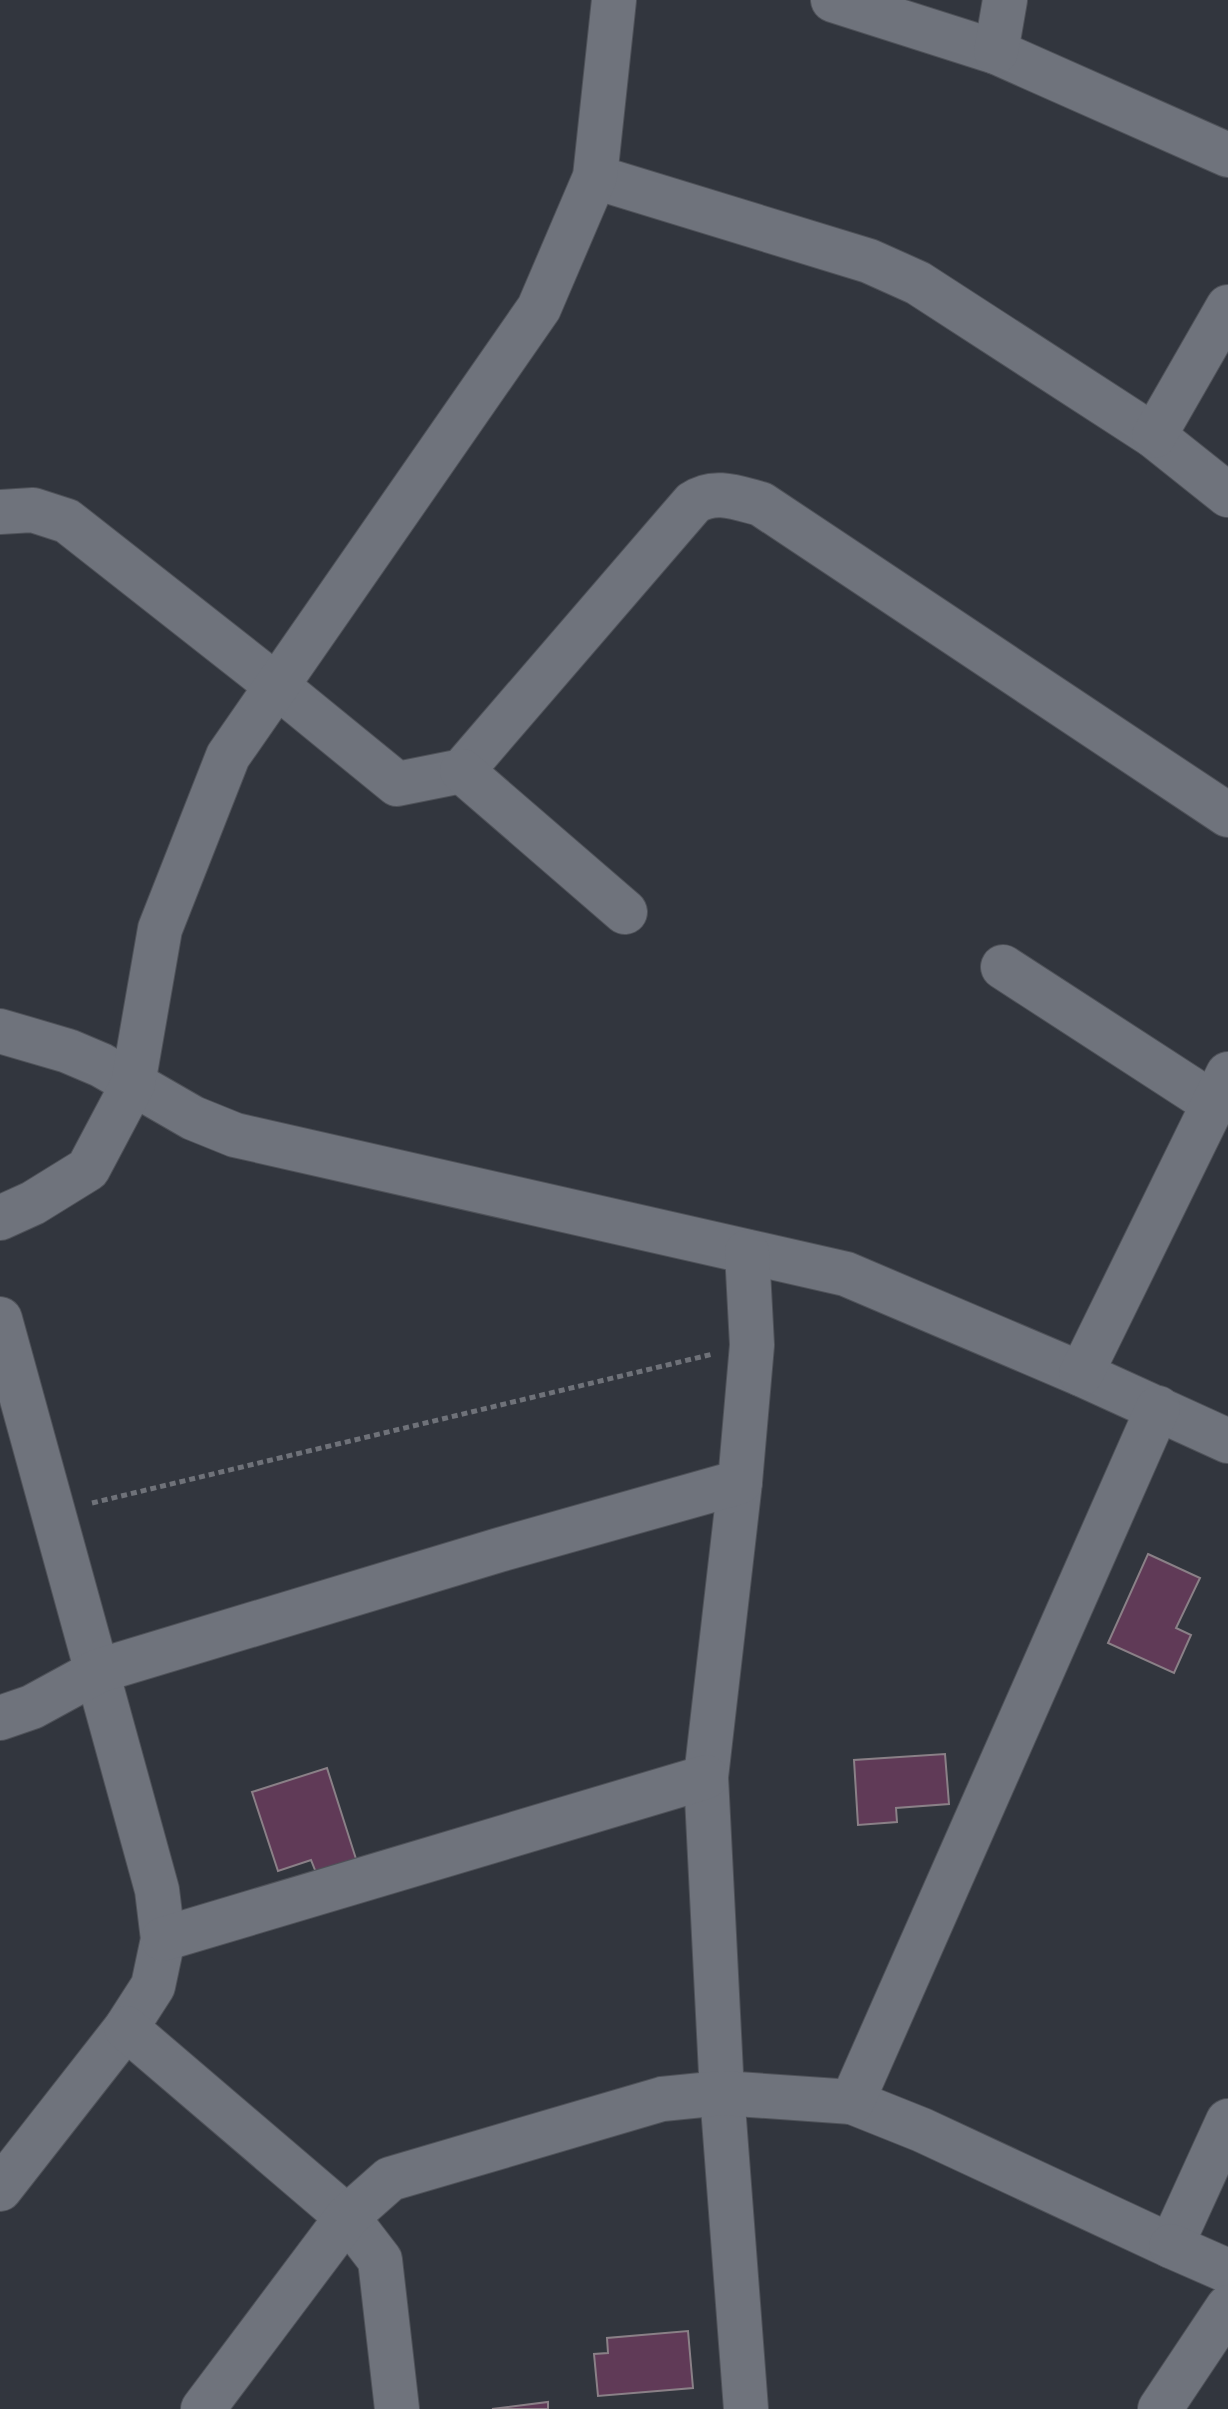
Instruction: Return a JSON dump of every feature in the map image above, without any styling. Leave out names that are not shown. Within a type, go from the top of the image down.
[{"type":"street","points":[[0,1218],[33,1203],[88,1169],[133,1084],[160,929],[228,756],[539,308],[595,177],[614,0]]},
{"type":"street","points":[[833,0],[996,52],[1228,155]]},
{"type":"street","points":[[996,52],[1005,0]]},
{"type":"street","points":[[595,177],[869,261],[918,283],[1154,436],[1228,495]]},
{"type":"street","points":[[1154,436],[1228,307]]},
{"type":"street","points":[[0,512],[33,510],[67,521],[397,784],[462,771],[703,495],[724,495],[761,504],[1228,815]]},
{"type":"street","points":[[462,771],[625,912]]},
{"type":"street","points":[[1003,967],[1221,1089],[1081,1374]]},
{"type":"street","points":[[0,1031],[68,1051],[101,1065],[193,1118],[235,1135],[846,1274],[1081,1374],[1228,1441]]},
{"type":"street","points":[[746,2409],[722,2093],[706,1777],[740,1482],[752,1345],[747,1252]]},
{"type":"street","points":[[0,1319],[157,1890],[163,1939],[153,1986],[126,2028],[0,2189]]},
{"type":"street","points":[[852,2102],[1158,1408]]},
{"type":"street","points":[[0,1718],[32,1707],[98,1671],[499,1550],[740,1482]]},
{"type":"street","points":[[163,1939],[706,1777]]},
{"type":"street","points":[[126,2028],[347,2217],[380,2260],[397,2409]]},
{"type":"street","points":[[203,2409],[347,2217],[390,2179],[662,2099],[722,2093],[852,2102],[922,2130],[1228,2271]]},
{"type":"street","points":[[1171,2246],[1228,2121]]},
{"type":"street","points":[[1160,2409],[1228,2307]]},
{"type":"path","points":[[52,1512],[752,1345]]},
{"type":"building","points":[[1148,1554],[1200,1578],[1176,1628],[1191,1635],[1174,1673],[1108,1643]]},
{"type":"building","points":[[945,1754],[949,1804],[896,1808],[897,1822],[858,1825],[854,1760]]},
{"type":"building","points":[[327,1768],[357,1862],[317,1875],[311,1860],[278,1871],[252,1792]]},
{"type":"building","points":[[688,2331],[693,2388],[598,2396],[594,2354],[608,2353],[607,2338]]},
{"type":"building","points":[[548,2402],[548,2409],[492,2409]]}]
